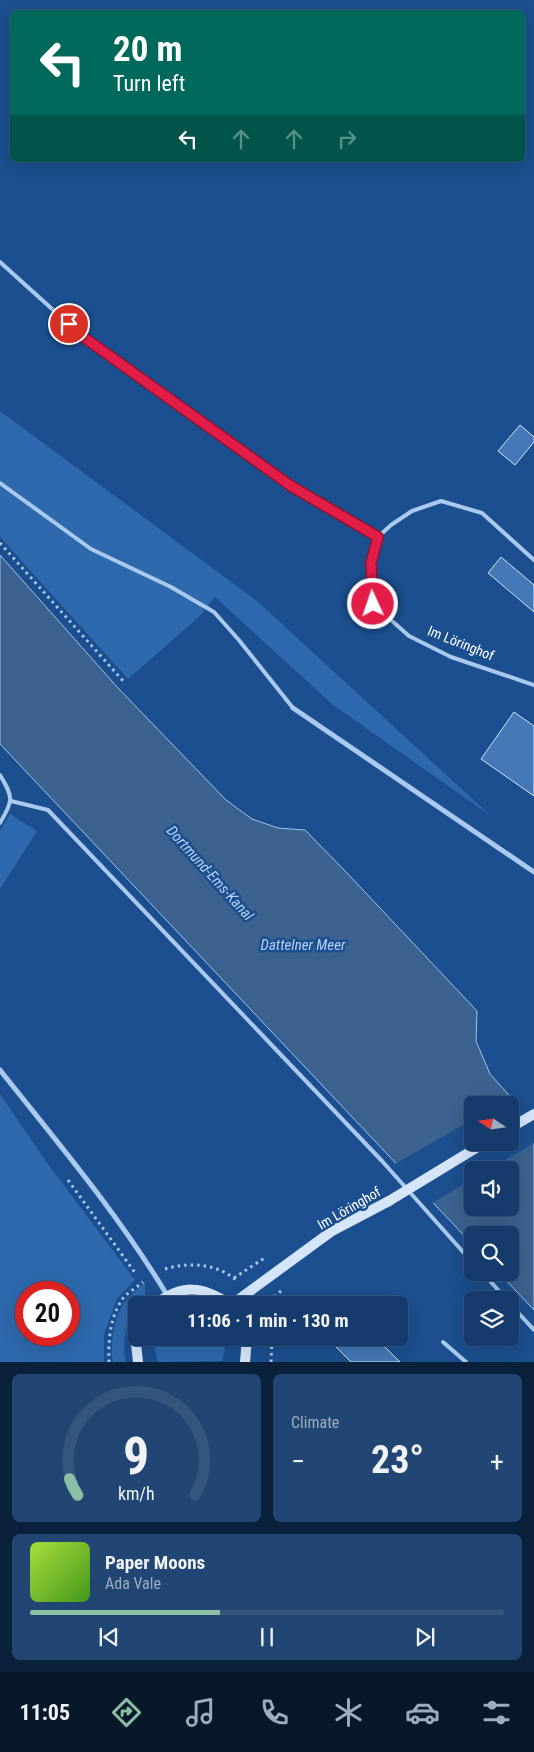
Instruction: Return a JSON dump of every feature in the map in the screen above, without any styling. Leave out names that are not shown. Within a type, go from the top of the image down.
[{"type":"street","points":[[293,708],[534,872]]},
{"type":"street","points":[[0,1070],[78,1167],[154,1273],[167,1295],[184,1290],[201,1290],[218,1296]]},
{"type":"street","points":[[519,1123],[534,1114]]},
{"type":"street","name":"Im Löringhof","points":[[243,1296],[332,1231],[389,1201],[471,1151]]},
{"type":"street","points":[[136,1346],[138,1362]]},
{"type":"street","points":[[245,1362],[246,1346]]},
{"type":"lane","points":[[0,262],[82,336],[291,486],[378,537],[391,525],[412,511],[441,501],[482,514],[534,560]]},
{"type":"lane","points":[[0,483],[90,549],[172,588],[214,612],[293,708]]},
{"type":"lane","name":"Im Löringhof","points":[[378,537],[371,563],[373,604],[409,636],[451,657],[534,685]]},
{"type":"lane","points":[[0,775],[8,789],[11,801],[0,823]]},
{"type":"lane","points":[[11,801],[48,810],[382,1160],[464,1253]]},
{"type":"lane","points":[[490,1281],[498,1291]]},
{"type":"lane","points":[[519,1314],[534,1330]]},
{"type":"lane","points":[[443,1342],[466,1362]]},
{"type":"path","points":[[0,543],[124,682]]},
{"type":"path","points":[[62,1173],[142,1283]]},
{"type":"path","points":[[271,1362],[272,1346]]},
{"type":"shaded area","points":[[0,411],[257,601],[491,816],[333,705],[215,597],[200,616],[128,679],[0,537]]},
{"type":"shaded area","points":[[10,814],[37,831],[0,889],[0,831]]},
{"type":"shaded area","points":[[0,1094],[45,1160],[135,1280],[117,1299],[104,1334],[104,1362],[0,1362]]},
{"type":"shaded area","points":[[145,1282],[145,1296],[131,1296]]},
{"type":"shaded area","points":[[128,1299],[128,1322],[125,1341],[126,1362],[113,1362],[112,1339],[118,1314]]},
{"type":"shaded area","points":[[155,1346],[225,1346],[225,1350],[222,1361],[158,1362]]},
{"type":"water","name":"Dattelner Meer","points":[[0,555],[118,688],[226,800],[252,819],[278,828],[305,830],[477,1011],[476,1041],[490,1074],[510,1096],[464,1096],[464,1151],[519,1151],[519,1106],[534,1123],[534,1310],[519,1294],[519,1291],[516,1291],[507,1281],[519,1281],[519,1226],[464,1226],[464,1236],[0,744]]},
{"type":"pier","points":[[519,1102],[534,1119],[534,1143],[503,1161],[464,1161],[464,1184],[431,1204],[395,1164],[464,1125],[464,1151],[519,1151]]},
{"type":"building","points":[[520,425],[534,437],[534,442],[515,465],[498,451]]},
{"type":"building","points":[[501,557],[534,585],[534,612],[488,573]]},
{"type":"building","points":[[514,712],[534,726],[534,796],[481,759]]},
{"type":"building","points":[[335,1346],[384,1346],[400,1362],[351,1362]]},
{"type":"route","points":[[69,324],[82,336],[291,486],[378,537],[371,563],[373,604]]},
{"type":"water label","name":"Dortmund-Ems-Kanal","points":[[210,873]]}]
